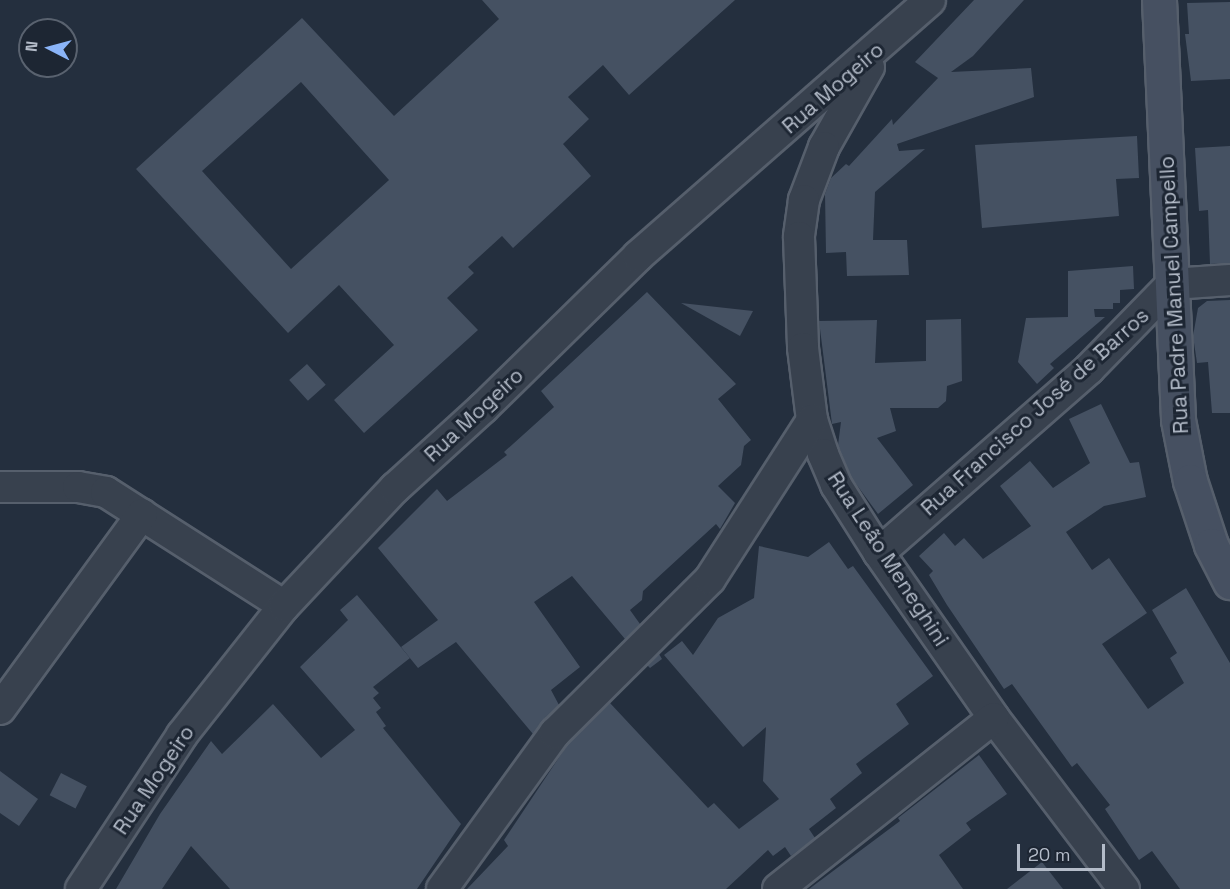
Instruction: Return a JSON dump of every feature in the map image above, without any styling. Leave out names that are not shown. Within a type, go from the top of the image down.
[{"type":"main road","name":"Rua Padre Manuel Campello","points":[[1159,0],[1178,420],[1184,451],[1211,545],[1230,582]]},
{"type":"street","name":"Rua Mogeiro","points":[[81,889],[182,735],[284,606],[395,488],[483,408],[638,256],[879,49],[930,0]]},
{"type":"street","name":"Rua Leão Meneghini","points":[[879,49],[824,147],[804,200],[799,237],[799,301],[812,420],[836,485],[879,553],[994,718],[1124,889]]},
{"type":"street","points":[[1172,284],[1230,280]]},
{"type":"street","name":"Rua Francisco José de Barros","points":[[879,553],[1089,369],[1172,284]]},
{"type":"street","points":[[442,889],[555,733],[710,579],[812,420]]},
{"type":"street","points":[[0,487],[78,487],[106,492],[284,606]]},
{"type":"street","points":[[0,709],[142,514]]},
{"type":"street","points":[[778,889],[994,718]]},
{"type":"building","points":[[482,0],[735,0],[629,95],[603,65],[568,97],[589,119],[563,144],[591,176],[513,248],[502,236],[468,267],[474,273],[447,298],[478,330],[364,433],[334,400],[394,345],[339,285],[288,333],[136,169],[302,18],[394,116],[499,19]],"holes":[[[301,82],[389,180],[291,269],[202,171]]]},
{"type":"building","points":[[974,0],[1024,0],[973,56],[951,72],[1031,68],[1034,97],[897,144],[899,151],[925,149],[875,192],[873,240],[907,240],[909,275],[847,276],[846,252],[826,253],[825,194],[831,178],[846,164],[849,166],[892,119],[893,125],[938,78],[915,62]]},
{"type":"building","points":[[1230,2],[1230,79],[1191,81],[1185,34],[1189,34],[1187,3]]},
{"type":"building","points":[[1137,136],[1139,178],[1116,179],[1119,216],[982,228],[975,145]]},
{"type":"building","points":[[1230,146],[1230,263],[1210,264],[1208,210],[1199,211],[1195,148]]},
{"type":"building","points":[[1133,266],[1134,289],[1120,290],[1120,303],[1113,303],[1113,309],[1094,309],[1095,317],[1105,317],[1050,364],[1054,368],[1037,384],[1018,362],[1026,318],[1068,317],[1068,271]]},
{"type":"building","points":[[647,292],[736,384],[718,399],[751,440],[744,446],[741,465],[718,486],[735,503],[720,529],[716,524],[643,591],[642,600],[630,610],[640,624],[625,639],[572,576],[534,602],[580,667],[551,690],[559,705],[533,734],[456,642],[418,668],[401,647],[438,620],[378,548],[437,489],[447,501],[507,455],[504,452],[554,407],[541,391]]},
{"type":"building","points":[[1230,300],[1230,413],[1212,413],[1208,362],[1197,363],[1193,336],[1198,308],[1207,301]]},
{"type":"building","points":[[681,303],[753,311],[740,336]]},
{"type":"building","points":[[961,319],[962,381],[947,386],[946,401],[938,408],[890,408],[896,431],[877,438],[913,485],[878,514],[851,477],[838,445],[841,422],[832,424],[819,321],[877,320],[875,363],[926,361],[926,320]]},
{"type":"building","points":[[307,364],[326,385],[308,401],[289,380]]},
{"type":"building","points":[[1101,404],[1130,463],[1139,462],[1146,497],[1104,506],[1066,532],[1092,570],[1109,558],[1147,613],[1102,644],[1148,709],[1184,683],[1170,658],[1177,653],[1152,610],[1186,588],[1230,663],[1230,889],[1180,889],[1152,851],[1139,860],[1105,809],[1110,805],[1077,763],[1072,767],[1012,684],[1004,689],[947,605],[929,575],[933,571],[919,556],[944,533],[955,546],[964,538],[983,559],[1031,526],[1000,486],[1030,461],[1053,488],[1090,463],[1069,419]]},
{"type":"building","points":[[829,542],[848,569],[853,566],[933,676],[896,704],[909,724],[856,764],[862,773],[830,799],[836,808],[809,829],[815,838],[791,856],[785,847],[773,856],[768,850],[726,889],[467,889],[508,846],[504,840],[568,744],[610,703],[708,808],[714,803],[739,829],[779,799],[763,781],[766,727],[743,747],[664,655],[682,641],[693,655],[718,618],[754,598],[759,546],[808,557]]},
{"type":"building","points":[[357,595],[410,658],[373,687],[379,693],[373,698],[381,708],[376,712],[386,726],[383,728],[461,824],[417,889],[230,889],[191,846],[162,889],[116,889],[160,814],[211,741],[222,754],[273,704],[321,758],[355,730],[300,667],[348,620],[340,610]]},
{"type":"building","points":[[659,654],[662,659],[650,668],[647,665]]},
{"type":"building","points":[[979,755],[1007,794],[966,823],[971,830],[939,855],[963,889],[809,889],[900,821],[898,818]]},
{"type":"building","points":[[0,771],[38,799],[19,826],[0,813]]},
{"type":"building","points":[[61,773],[87,786],[75,808],[50,795]]},
{"type":"building","points":[[1042,862],[1063,889],[1007,889]]}]
